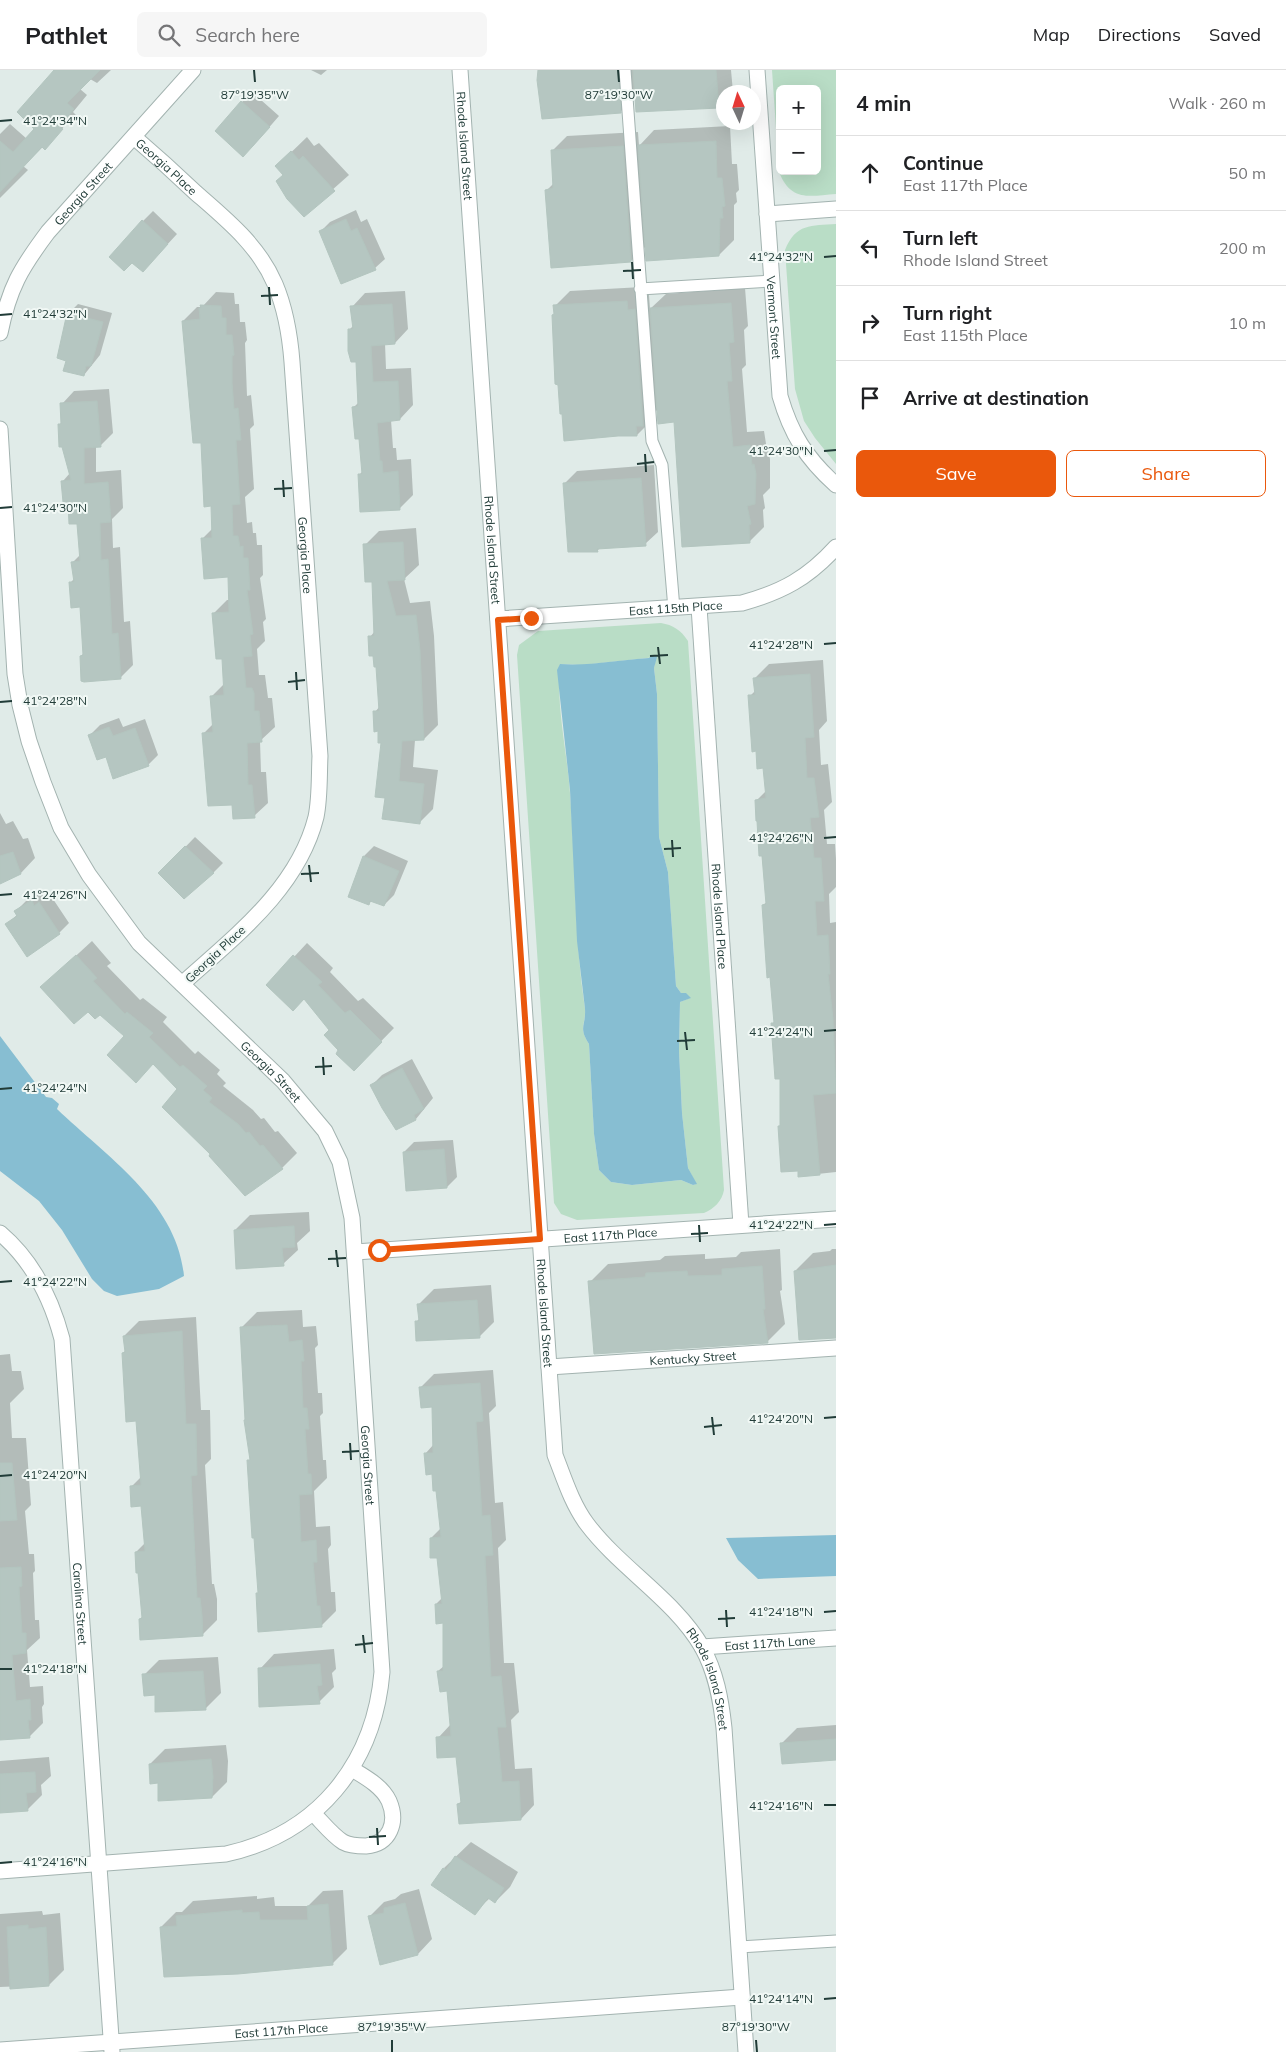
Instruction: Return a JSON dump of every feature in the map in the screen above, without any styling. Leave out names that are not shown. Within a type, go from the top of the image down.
[{"type":"street","name":"Georgia Street","points":[[0,333],[6,304],[26,261],[48,232],[193,70]]},
{"type":"street","name":"Rhode Island Street","points":[[460,70],[556,1455],[573,1500],[586,1523],[602,1542],[670,1608],[702,1648],[716,1681],[721,1701],[746,2052]]},
{"type":"street","name":"Vermont Street","points":[[757,70],[780,396],[792,432],[805,452],[836,485]]},
{"type":"street","name":"Georgia Place","points":[[134,137],[240,232],[264,262],[284,308],[292,362],[320,756],[316,816],[308,839],[281,887],[227,944],[182,984]]},
{"type":"street","points":[[767,214],[836,209]]},
{"type":"street","name":"Georgia Street","points":[[0,429],[15,674],[29,741],[61,828],[89,874],[139,943],[283,1081],[325,1131],[340,1162],[352,1218],[382,1672],[376,1714],[362,1752],[352,1769],[325,1802],[313,1813],[273,1839],[250,1849],[226,1854],[100,1864]]},
{"type":"street","name":"East 115th Place","points":[[498,620],[742,603],[770,595],[795,583],[821,564],[836,547]]},
{"type":"street","name":"Rhode Island Place","points":[[700,607],[741,1225]]},
{"type":"street","name":"East 117th Place","points":[[354,1252],[836,1219]]},
{"type":"street","name":"Carolina Street","points":[[0,1233],[31,1266],[42,1283],[56,1315],[62,1339],[100,1864],[111,2047]]},
{"type":"street","name":"Kentucky Street","points":[[549,1367],[836,1348]]},
{"type":"street","name":"East 117th Lane","points":[[702,1648],[836,1638]]},
{"type":"street","points":[[313,1813],[344,1843],[357,1846],[372,1845],[382,1841],[393,1823],[389,1800],[381,1789],[352,1769]]},
{"type":"street","points":[[0,1871],[100,1864]]},
{"type":"street","name":"East 117th Place","points":[[0,2050],[111,2047],[742,1996]]},
{"type":"lane","points":[[625,70],[652,441],[662,466],[674,608]]},
{"type":"lane","points":[[640,289],[772,281]]},
{"type":"lane","points":[[739,1947],[836,1940]]},
{"type":"green space","points":[[772,70],[836,70],[836,194],[802,195],[795,193],[784,182],[780,175],[821,175],[821,85],[776,85],[776,128]]},
{"type":"green space","points":[[836,224],[836,464],[804,421],[795,389],[785,250],[789,241],[799,230],[812,226]]},
{"type":"green space","points":[[661,623],[676,629],[688,641],[724,1190],[717,1204],[704,1213],[577,1220],[561,1214],[554,1203],[517,655],[519,645],[538,631]],"holes":[[[656,657],[654,668],[657,694],[659,837],[668,872],[676,986],[681,993],[690,998],[680,1002],[679,1051],[682,1113],[688,1168],[696,1184],[693,1185],[681,1180],[632,1185],[611,1182],[599,1170],[594,1134],[589,1044],[583,1030],[585,1009],[577,928],[569,777],[559,696],[560,664],[583,665]]]},
{"type":"water","points":[[652,655],[657,657],[654,668],[657,694],[659,837],[668,872],[676,986],[681,993],[686,993],[691,998],[680,1002],[679,1051],[682,1113],[688,1168],[697,1184],[693,1185],[681,1180],[632,1185],[611,1182],[599,1170],[594,1134],[589,1044],[583,1030],[585,1009],[577,941],[570,790],[557,670],[560,664],[604,663],[649,658]]},
{"type":"water","points":[[0,1036],[46,1097],[52,1098],[59,1104],[57,1109],[117,1163],[154,1203],[168,1225],[179,1250],[184,1276],[159,1289],[117,1296],[104,1291],[92,1279],[62,1230],[39,1201],[0,1171]]},
{"type":"water","points":[[836,1535],[836,1576],[758,1579],[738,1560],[726,1538]]},
{"type":"building","points":[[54,70],[100,70],[67,103],[74,109],[60,127],[63,129],[45,150],[42,147],[0,192],[0,141],[13,152],[34,129],[17,112]]},
{"type":"building","points":[[538,70],[618,70],[621,113],[542,119],[537,80]]},
{"type":"building","points":[[633,70],[716,70],[716,108],[636,112]]},
{"type":"building","points":[[241,101],[270,127],[243,157],[215,131]]},
{"type":"building","points":[[716,141],[717,178],[722,178],[725,206],[722,207],[723,218],[720,218],[719,256],[646,261],[638,145]]},
{"type":"building","points":[[623,146],[631,262],[551,268],[545,190],[553,188],[551,150]]},
{"type":"building","points":[[291,151],[299,160],[303,156],[335,191],[304,217],[287,199],[276,181],[283,175],[275,166]]},
{"type":"building","points":[[346,219],[351,231],[357,228],[376,270],[341,284],[319,231]]},
{"type":"building","points":[[142,220],[168,244],[143,272],[132,263],[124,271],[109,257]]},
{"type":"building","points":[[627,301],[628,310],[635,309],[643,426],[636,426],[637,436],[564,441],[558,385],[555,384],[553,305]]},
{"type":"building","points":[[731,303],[734,342],[729,343],[732,381],[727,381],[733,447],[750,445],[752,465],[754,464],[756,474],[755,504],[747,506],[751,524],[749,525],[750,543],[682,547],[674,422],[658,424],[650,308]]},
{"type":"building","points":[[392,304],[395,344],[371,346],[373,382],[398,381],[400,420],[377,423],[380,461],[382,461],[383,473],[398,471],[400,510],[360,512],[358,474],[362,474],[359,439],[355,439],[352,407],[358,406],[356,362],[351,362],[348,351],[348,329],[353,329],[350,306]]},
{"type":"building","points":[[200,305],[221,306],[222,318],[226,318],[226,335],[232,335],[234,409],[238,408],[241,440],[236,440],[240,504],[232,505],[233,536],[238,536],[240,547],[243,546],[243,558],[248,558],[250,590],[247,590],[253,634],[250,635],[252,656],[243,657],[246,688],[252,688],[254,693],[254,711],[259,711],[262,742],[247,743],[248,785],[252,785],[255,818],[233,819],[232,805],[208,806],[202,733],[213,732],[210,696],[224,695],[222,659],[216,659],[212,613],[229,612],[228,577],[204,579],[201,538],[212,538],[211,506],[204,507],[201,443],[193,443],[182,321],[200,319]]},
{"type":"building","points":[[67,313],[103,322],[91,366],[86,366],[84,376],[63,371],[66,361],[57,358]]},
{"type":"building","points":[[97,401],[101,447],[84,448],[84,484],[108,482],[111,522],[100,523],[101,560],[108,559],[112,634],[118,633],[121,679],[84,682],[81,681],[80,656],[83,655],[80,607],[71,608],[69,582],[74,582],[71,562],[80,561],[77,524],[69,524],[68,502],[63,502],[61,481],[71,480],[62,447],[59,447],[58,424],[61,424],[60,403]]},
{"type":"building","points":[[641,478],[646,546],[597,549],[598,552],[568,552],[563,483]]},
{"type":"building","points":[[403,542],[405,580],[387,581],[396,616],[416,615],[420,650],[424,740],[402,741],[399,781],[424,784],[420,824],[382,819],[385,798],[375,797],[381,743],[378,743],[378,731],[374,732],[373,711],[379,711],[376,667],[374,667],[373,656],[369,656],[368,636],[374,636],[372,582],[365,582],[363,544]]},
{"type":"building","points":[[810,674],[814,737],[805,738],[807,778],[814,778],[819,817],[810,818],[814,858],[821,858],[824,901],[815,901],[817,936],[828,935],[830,974],[828,974],[833,1019],[836,1093],[813,1095],[820,1175],[798,1177],[798,1171],[781,1172],[778,1126],[780,1126],[780,1079],[775,1079],[771,1023],[774,1023],[770,977],[767,978],[762,905],[766,904],[762,856],[759,856],[755,800],[766,798],[763,768],[757,769],[756,751],[752,752],[748,695],[755,695],[753,678]]},
{"type":"building","points":[[109,727],[113,736],[135,728],[149,766],[113,779],[106,757],[97,760],[88,735]]},
{"type":"building","points":[[185,846],[214,873],[184,899],[158,873]]},
{"type":"building","points":[[13,852],[21,874],[0,884],[0,856]]},
{"type":"building","points":[[363,856],[399,871],[384,906],[370,901],[369,905],[348,897]]},
{"type":"building","points":[[32,900],[34,906],[39,902],[60,934],[27,957],[5,924],[17,916],[14,911]]},
{"type":"building","points":[[76,955],[97,978],[93,981],[125,1014],[127,1012],[153,1033],[149,1037],[180,1067],[183,1065],[207,1086],[203,1090],[212,1098],[209,1102],[238,1124],[246,1133],[249,1132],[260,1146],[263,1145],[283,1169],[245,1196],[209,1156],[210,1154],[162,1107],[177,1089],[153,1064],[136,1083],[107,1055],[124,1036],[100,1015],[95,1019],[88,1012],[74,1024],[40,987]]},
{"type":"building","points":[[293,955],[322,982],[318,985],[345,1013],[350,1010],[382,1042],[354,1071],[336,1054],[338,1050],[324,1035],[329,1030],[304,999],[293,1011],[266,985]]},
{"type":"building","points":[[402,1068],[424,1109],[414,1115],[416,1120],[396,1130],[370,1085]]},
{"type":"building","points":[[444,1149],[447,1188],[406,1191],[403,1152]]},
{"type":"building","points":[[294,1226],[295,1247],[282,1248],[284,1266],[236,1269],[234,1230]]},
{"type":"building","points":[[836,1265],[836,1338],[799,1340],[794,1271]]},
{"type":"building","points":[[762,1266],[765,1309],[763,1309],[768,1343],[594,1354],[588,1281],[645,1277],[646,1273],[687,1271],[688,1276],[722,1275],[722,1269]]},
{"type":"building","points":[[477,1300],[480,1338],[416,1341],[415,1321],[419,1321],[417,1304]]},
{"type":"building","points":[[287,1325],[289,1342],[302,1340],[304,1361],[301,1361],[303,1408],[307,1408],[309,1429],[305,1429],[308,1474],[311,1474],[312,1494],[299,1495],[301,1542],[316,1540],[317,1562],[313,1562],[317,1606],[320,1606],[322,1627],[258,1632],[256,1593],[258,1593],[247,1460],[250,1460],[244,1420],[240,1327]]},
{"type":"building","points":[[182,1331],[186,1424],[196,1424],[197,1475],[191,1476],[197,1598],[200,1598],[203,1636],[140,1640],[139,1619],[142,1618],[135,1552],[145,1551],[141,1506],[131,1507],[130,1486],[141,1485],[136,1421],[126,1422],[122,1353],[125,1352],[123,1336]]},
{"type":"building","points":[[480,1383],[483,1421],[476,1422],[482,1516],[490,1515],[493,1555],[485,1556],[491,1677],[501,1676],[506,1727],[497,1727],[502,1782],[519,1781],[521,1820],[459,1824],[457,1804],[461,1803],[456,1757],[437,1758],[436,1737],[451,1736],[447,1691],[440,1692],[437,1671],[443,1671],[443,1623],[436,1624],[435,1604],[442,1604],[437,1558],[430,1558],[430,1538],[441,1537],[436,1491],[433,1491],[432,1474],[426,1475],[424,1453],[433,1453],[432,1407],[421,1408],[419,1387]]},
{"type":"building","points":[[0,1463],[12,1463],[17,1520],[0,1521]]},
{"type":"building","points":[[21,1567],[22,1586],[19,1587],[22,1633],[26,1633],[26,1653],[12,1655],[16,1701],[30,1699],[31,1720],[28,1720],[30,1738],[0,1740],[0,1568]]},
{"type":"building","points":[[320,1664],[322,1685],[317,1686],[320,1704],[259,1707],[258,1668]]},
{"type":"building","points":[[203,1671],[206,1710],[155,1712],[155,1695],[144,1696],[142,1674]]},
{"type":"building","points":[[836,1739],[836,1760],[782,1764],[780,1743]]},
{"type":"building","points":[[211,1759],[213,1776],[212,1798],[158,1801],[158,1783],[150,1784],[149,1764]]},
{"type":"building","points":[[35,1772],[36,1792],[26,1793],[28,1811],[0,1813],[0,1774]]},
{"type":"building","points":[[455,1856],[504,1888],[495,1903],[488,1898],[475,1915],[431,1885],[443,1868],[446,1870]]},
{"type":"building","points":[[405,1903],[418,1955],[380,1965],[368,1916],[384,1913],[384,1908]]},
{"type":"building","points":[[328,1904],[333,1965],[238,1974],[164,1977],[160,1927],[177,1926],[176,1916],[242,1910],[242,1913],[259,1912],[260,1920],[308,1920],[307,1906]]},
{"type":"building","points":[[28,1925],[28,1929],[46,1927],[49,1986],[10,1989],[7,1927]]},
{"type":"route","points":[[379,1250],[540,1239],[498,620],[531,618]]}]
